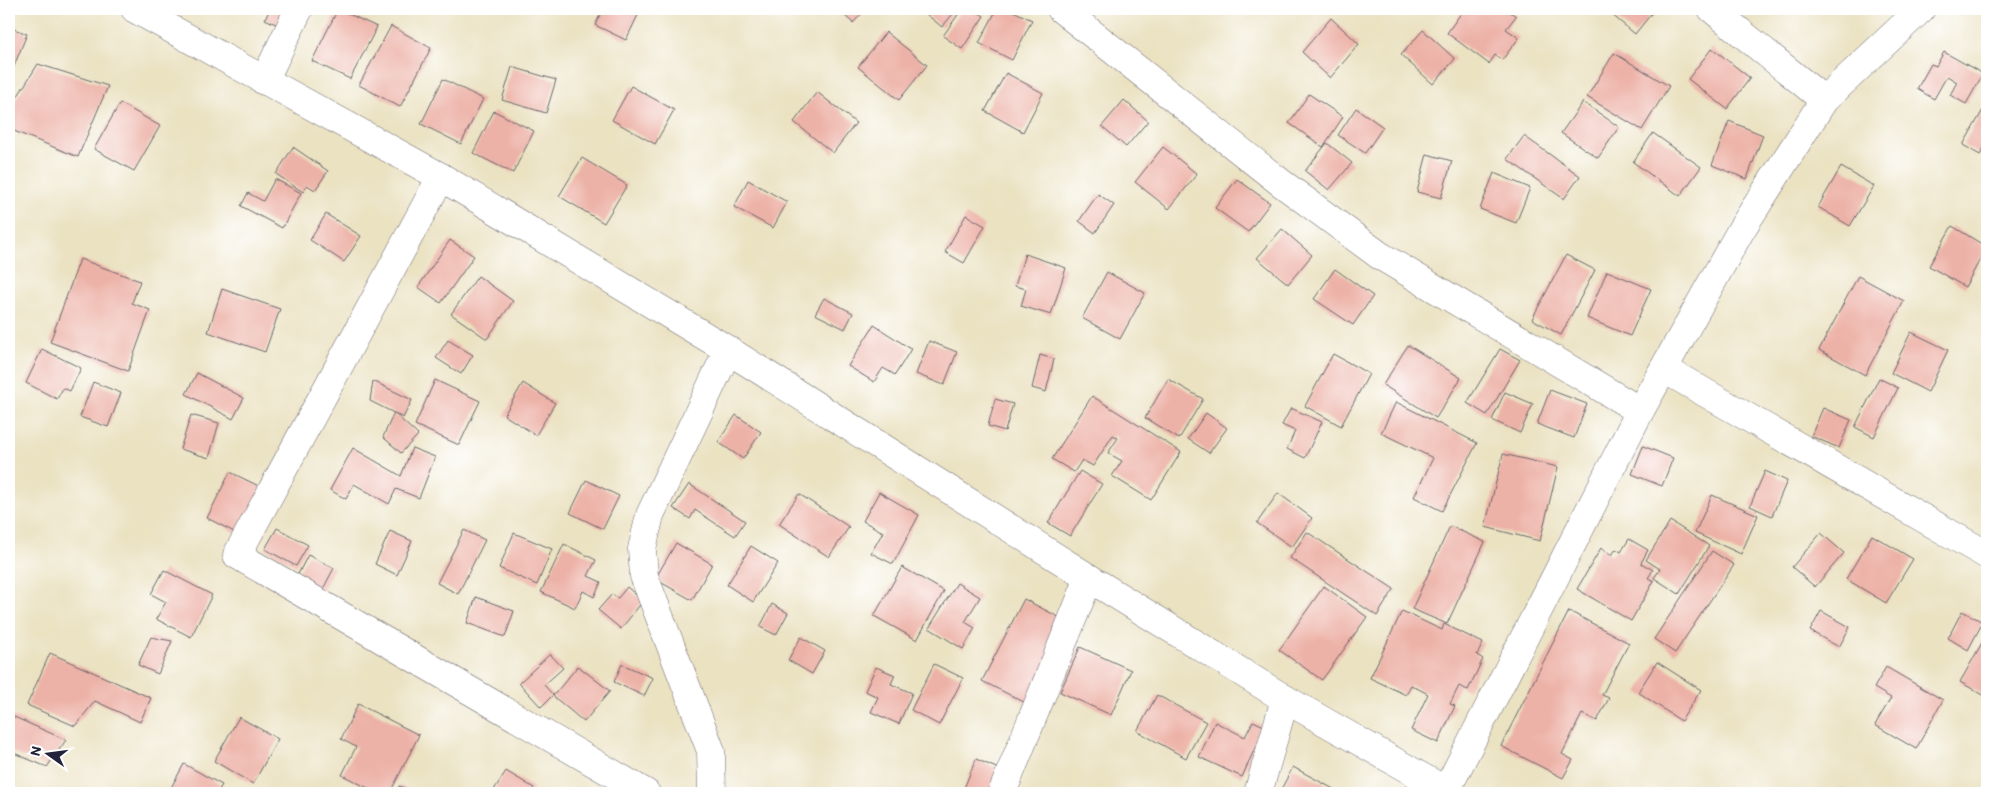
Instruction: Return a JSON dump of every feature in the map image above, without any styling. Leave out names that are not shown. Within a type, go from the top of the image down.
[{"type":"street","points":[[135,9],[441,177],[728,350],[1089,578],[1285,698],[1448,792],[1640,411],[1740,230],[1824,100],[1921,9]]},
{"type":"street","points":[[264,81],[299,9]]},
{"type":"street","points":[[1061,9],[1280,182],[1379,255],[1640,411]]},
{"type":"street","points":[[1712,9],[1824,100]]},
{"type":"street","points":[[441,177],[237,556],[646,793]]},
{"type":"street","points":[[712,793],[711,751],[644,576],[642,549],[650,514],[728,350]]},
{"type":"street","points":[[1664,369],[1987,555]]},
{"type":"street","points":[[1002,793],[1089,578]]},
{"type":"street","points":[[1258,793],[1285,698]]},
{"type":"building","points":[[270,9],[288,9],[280,26],[265,19]]},
{"type":"building","points":[[338,9],[377,27],[350,79],[312,61]]},
{"type":"building","points":[[603,9],[640,11],[626,40],[595,25]]},
{"type":"building","points":[[837,9],[866,9],[853,23]]},
{"type":"building","points":[[920,9],[957,9],[942,27]]},
{"type":"building","points":[[962,9],[973,9],[984,16],[962,49],[943,36]]},
{"type":"building","points":[[997,9],[1009,9],[1032,20],[1012,60],[979,43]]},
{"type":"building","points":[[1464,9],[1506,9],[1516,16],[1506,29],[1519,38],[1502,60],[1495,55],[1489,64],[1447,33]]},
{"type":"building","points":[[1605,9],[1655,9],[1635,34]]},
{"type":"building","points":[[1331,18],[1359,44],[1330,78],[1302,52]]},
{"type":"building","points":[[391,26],[431,48],[400,107],[359,85]]},
{"type":"building","points":[[9,27],[27,34],[10,76],[9,76]]},
{"type":"building","points":[[1423,30],[1455,59],[1433,84],[1401,55]]},
{"type":"building","points":[[886,32],[927,65],[899,100],[858,67]]},
{"type":"building","points":[[1712,48],[1750,78],[1727,109],[1688,79]]},
{"type":"building","points":[[1944,52],[1983,74],[1966,104],[1950,95],[1957,82],[1947,76],[1934,99],[1917,89],[1931,64],[1936,66]]},
{"type":"building","points":[[1614,53],[1669,86],[1642,130],[1587,97]]},
{"type":"building","points":[[38,64],[108,86],[78,157],[9,129],[9,110]]},
{"type":"building","points":[[512,67],[556,80],[546,113],[502,100]]},
{"type":"building","points":[[1006,73],[1043,93],[1023,132],[985,111]]},
{"type":"building","points":[[443,79],[483,99],[461,144],[421,124]]},
{"type":"building","points":[[631,86],[674,110],[655,144],[612,120]]},
{"type":"building","points":[[817,92],[856,123],[833,153],[794,122]]},
{"type":"building","points":[[1309,94],[1343,117],[1323,147],[1289,123]]},
{"type":"building","points":[[1124,100],[1148,121],[1126,147],[1102,126]]},
{"type":"building","points":[[1583,102],[1619,127],[1598,158],[1561,133]]},
{"type":"building","points":[[120,103],[160,126],[134,171],[94,149]]},
{"type":"building","points":[[1356,108],[1383,127],[1365,153],[1338,135]]},
{"type":"building","points":[[1983,110],[1987,112],[1987,143],[1980,155],[1963,145]]},
{"type":"building","points":[[494,111],[534,131],[513,173],[473,153]]},
{"type":"building","points":[[1729,121],[1763,135],[1747,179],[1712,165]]},
{"type":"building","points":[[1653,133],[1701,167],[1680,196],[1633,162]]},
{"type":"building","points":[[1524,136],[1580,176],[1564,199],[1507,159]]},
{"type":"building","points":[[1327,143],[1352,163],[1329,190],[1305,171]]},
{"type":"building","points":[[293,147],[328,171],[315,190],[307,185],[303,192],[276,174]]},
{"type":"building","points":[[1163,147],[1197,174],[1169,209],[1135,182]]},
{"type":"building","points":[[1427,154],[1452,161],[1441,198],[1417,192]]},
{"type":"building","points":[[582,158],[627,185],[604,223],[559,196]]},
{"type":"building","points":[[1841,167],[1874,186],[1850,226],[1818,207]]},
{"type":"building","points":[[1494,173],[1530,188],[1516,223],[1480,209]]},
{"type":"building","points":[[275,179],[301,193],[282,228],[241,206],[248,193],[263,201]]},
{"type":"building","points":[[1237,179],[1270,203],[1248,232],[1215,208]]},
{"type":"building","points":[[748,180],[787,202],[773,228],[734,207]]},
{"type":"building","points":[[1098,194],[1114,205],[1095,233],[1079,221]]},
{"type":"building","points":[[326,214],[361,236],[344,262],[310,240]]},
{"type":"building","points":[[966,215],[985,226],[964,263],[945,252]]},
{"type":"building","points":[[1952,226],[1987,247],[1965,287],[1929,266]]},
{"type":"building","points":[[1282,229],[1312,255],[1288,284],[1257,258]]},
{"type":"building","points":[[450,240],[474,256],[441,303],[418,287]]},
{"type":"building","points":[[1025,254],[1066,268],[1051,315],[1021,306],[1026,289],[1015,286]]},
{"type":"building","points":[[1566,255],[1595,270],[1561,335],[1532,319]]},
{"type":"building","points":[[80,259],[140,281],[132,303],[150,310],[128,371],[50,342]]},
{"type":"building","points":[[1335,269],[1373,296],[1353,325],[1314,299]]},
{"type":"building","points":[[1607,271],[1651,289],[1630,336],[1587,318]]},
{"type":"building","points":[[1107,272],[1145,293],[1120,339],[1082,318]]},
{"type":"building","points":[[478,276],[513,301],[487,339],[451,314]]},
{"type":"building","points":[[1858,276],[1904,301],[1865,375],[1819,350]]},
{"type":"building","points":[[222,289],[280,309],[265,352],[208,332]]},
{"type":"building","points":[[824,298],[853,313],[845,329],[815,314]]},
{"type":"building","points":[[874,325],[911,349],[895,375],[883,368],[874,382],[848,366]]},
{"type":"building","points":[[1911,332],[1948,350],[1928,392],[1891,373]]},
{"type":"building","points":[[448,340],[473,355],[461,374],[436,358]]},
{"type":"building","points":[[929,341],[957,352],[944,385],[916,374]]},
{"type":"building","points":[[1408,345],[1461,378],[1436,418],[1383,385]]},
{"type":"building","points":[[42,349],[81,368],[70,391],[63,388],[57,399],[26,383]]},
{"type":"building","points":[[1500,349],[1520,360],[1487,415],[1467,403]]},
{"type":"building","points":[[1333,354],[1369,374],[1341,426],[1305,406]]},
{"type":"building","points":[[1040,355],[1054,359],[1046,392],[1032,388]]},
{"type":"building","points":[[197,373],[244,398],[233,419],[186,394]]},
{"type":"building","points":[[1879,378],[1898,388],[1874,437],[1855,427]]},
{"type":"building","points":[[1168,379],[1203,399],[1179,439],[1145,418]]},
{"type":"building","points":[[435,380],[480,401],[459,445],[415,425]]},
{"type":"building","points":[[373,381],[412,400],[403,418],[370,401]]},
{"type":"building","points":[[93,382],[121,393],[108,427],[80,417]]},
{"type":"building","points":[[523,383],[555,403],[536,435],[504,415]]},
{"type":"building","points":[[1550,390],[1587,404],[1574,438],[1537,424]]},
{"type":"building","points":[[1505,392],[1533,404],[1520,433],[1492,420]]},
{"type":"building","points":[[1092,396],[1181,452],[1151,500],[1112,476],[1122,461],[1108,453],[1118,438],[1113,435],[1093,466],[1082,460],[1074,472],[1052,459]]},
{"type":"building","points":[[995,399],[1013,404],[1005,431],[988,426]]},
{"type":"building","points":[[1396,402],[1477,443],[1442,511],[1414,497],[1433,458],[1381,433]]},
{"type":"building","points":[[1291,408],[1322,422],[1305,458],[1287,449],[1295,431],[1282,425]]},
{"type":"building","points":[[1823,408],[1851,420],[1839,448],[1811,436]]},
{"type":"building","points":[[394,413],[418,435],[401,453],[383,437]]},
{"type":"building","points":[[1206,413],[1227,428],[1209,453],[1188,439]]},
{"type":"building","points":[[191,415],[219,423],[209,458],[180,449]]},
{"type":"building","points":[[736,415],[761,432],[743,459],[718,442]]},
{"type":"building","points":[[1643,446],[1673,458],[1662,486],[1632,474]]},
{"type":"building","points":[[353,448],[401,476],[412,448],[435,457],[419,498],[396,489],[389,504],[354,484],[346,499],[330,490]]},
{"type":"building","points":[[1503,454],[1558,467],[1540,541],[1485,527]]},
{"type":"building","points":[[1080,471],[1102,484],[1070,536],[1048,523]]},
{"type":"building","points":[[1765,471],[1787,481],[1772,516],[1750,506]]},
{"type":"building","points":[[230,472],[267,490],[244,537],[207,518]]},
{"type":"building","points":[[586,480],[619,496],[603,529],[570,513]]},
{"type":"building","points":[[689,484],[745,521],[735,536],[695,510],[690,519],[673,508]]},
{"type":"building","points":[[879,492],[919,515],[893,564],[871,553],[883,532],[863,521]]},
{"type":"building","points":[[1278,493],[1312,518],[1292,547],[1257,523]]},
{"type":"building","points":[[799,494],[849,527],[829,557],[779,524]]},
{"type":"building","points":[[1712,495],[1758,515],[1741,554],[1695,533]]},
{"type":"building","points":[[1670,521],[1709,546],[1679,594],[1654,578],[1660,569],[1646,560]]},
{"type":"building","points":[[1450,526],[1485,542],[1447,624],[1412,609]]},
{"type":"building","points":[[277,528],[308,545],[296,566],[265,549]]},
{"type":"building","points":[[464,530],[485,540],[458,594],[437,583]]},
{"type":"building","points":[[390,531],[412,541],[397,575],[375,564]]},
{"type":"building","points":[[1307,532],[1394,589],[1377,616],[1290,558]]},
{"type":"building","points":[[514,533],[552,549],[537,585],[499,568]]},
{"type":"building","points":[[1821,533],[1844,553],[1815,587],[1792,567]]},
{"type":"building","points":[[1872,535],[1913,559],[1886,603],[1846,579]]},
{"type":"building","points":[[1629,539],[1648,550],[1641,563],[1653,570],[1648,578],[1654,581],[1631,621],[1577,589],[1601,548],[1612,555],[1616,549],[1621,552]]},
{"type":"building","points":[[676,543],[712,564],[692,600],[655,579]]},
{"type":"building","points":[[564,544],[596,560],[588,576],[601,582],[594,597],[583,591],[575,608],[541,592]]},
{"type":"building","points":[[751,546],[778,563],[753,602],[727,585]]},
{"type":"building","points":[[1712,551],[1734,565],[1675,653],[1654,639]]},
{"type":"building","points":[[308,555],[334,568],[322,591],[296,578]]},
{"type":"building","points":[[902,567],[944,591],[917,640],[874,616]]},
{"type":"building","points":[[164,570],[212,595],[191,637],[156,619],[166,602],[151,594]]},
{"type":"building","points":[[957,583],[980,597],[965,622],[975,628],[963,649],[929,628]]},
{"type":"building","points":[[1324,586],[1367,617],[1322,680],[1279,650]]},
{"type":"building","points":[[627,587],[643,601],[621,629],[598,610],[612,594],[618,598]]},
{"type":"building","points":[[476,597],[514,611],[505,637],[467,623]]},
{"type":"building","points":[[1024,599],[1072,624],[1030,705],[982,681]]},
{"type":"building","points":[[772,604],[788,613],[776,635],[760,627]]},
{"type":"building","points":[[1402,611],[1442,630],[1444,624],[1483,643],[1477,655],[1483,659],[1468,690],[1459,686],[1450,704],[1455,706],[1438,743],[1411,730],[1428,694],[1411,685],[1406,695],[1370,678]]},
{"type":"building","points":[[1569,611],[1629,643],[1602,695],[1609,698],[1597,721],[1582,714],[1562,754],[1573,760],[1563,778],[1501,746]]},
{"type":"building","points":[[1821,611],[1850,627],[1839,647],[1810,631]]},
{"type":"building","points":[[1962,611],[1983,622],[1968,650],[1948,638]]},
{"type":"building","points":[[151,637],[172,641],[158,674],[138,665]]},
{"type":"building","points":[[801,637],[825,651],[812,674],[788,660]]},
{"type":"building","points":[[1983,641],[1987,643],[1987,697],[1960,682]]},
{"type":"building","points":[[1080,647],[1131,670],[1111,715],[1060,692]]},
{"type":"building","points":[[50,653],[151,698],[140,722],[95,701],[75,726],[27,705]]},
{"type":"building","points":[[550,654],[563,668],[544,685],[553,695],[541,707],[519,683]]},
{"type":"building","points":[[1657,662],[1701,690],[1681,721],[1638,692]]},
{"type":"building","points":[[622,664],[653,678],[644,696],[614,682]]},
{"type":"building","points":[[934,664],[963,678],[939,725],[911,710]]},
{"type":"building","points":[[578,666],[610,691],[584,722],[553,696]]},
{"type":"building","points":[[876,667],[895,675],[891,684],[912,693],[899,724],[871,712],[878,697],[865,691]]},
{"type":"building","points":[[1886,667],[1943,700],[1916,749],[1875,725],[1891,698],[1874,688]]},
{"type":"building","points":[[1157,695],[1206,722],[1186,758],[1137,731]]},
{"type":"building","points":[[358,704],[419,735],[390,793],[378,793],[342,775],[356,747],[341,739]]},
{"type":"building","points":[[12,716],[66,740],[47,767],[9,751],[9,721]]},
{"type":"building","points":[[239,717],[278,739],[253,784],[214,761]]},
{"type":"building","points":[[1253,721],[1275,731],[1265,753],[1255,748],[1242,777],[1199,757],[1215,722],[1245,737]]},
{"type":"building","points":[[976,759],[1003,771],[994,793],[962,793]]},
{"type":"building","points":[[184,764],[222,785],[217,793],[168,793]]},
{"type":"building","points":[[1293,767],[1341,793],[1279,793]]},
{"type":"building","points":[[506,771],[534,788],[530,793],[492,793]]},
{"type":"building","points":[[399,786],[420,793],[397,793]]},
{"type":"building","points":[[1840,788],[1849,793],[1837,793]]}]
